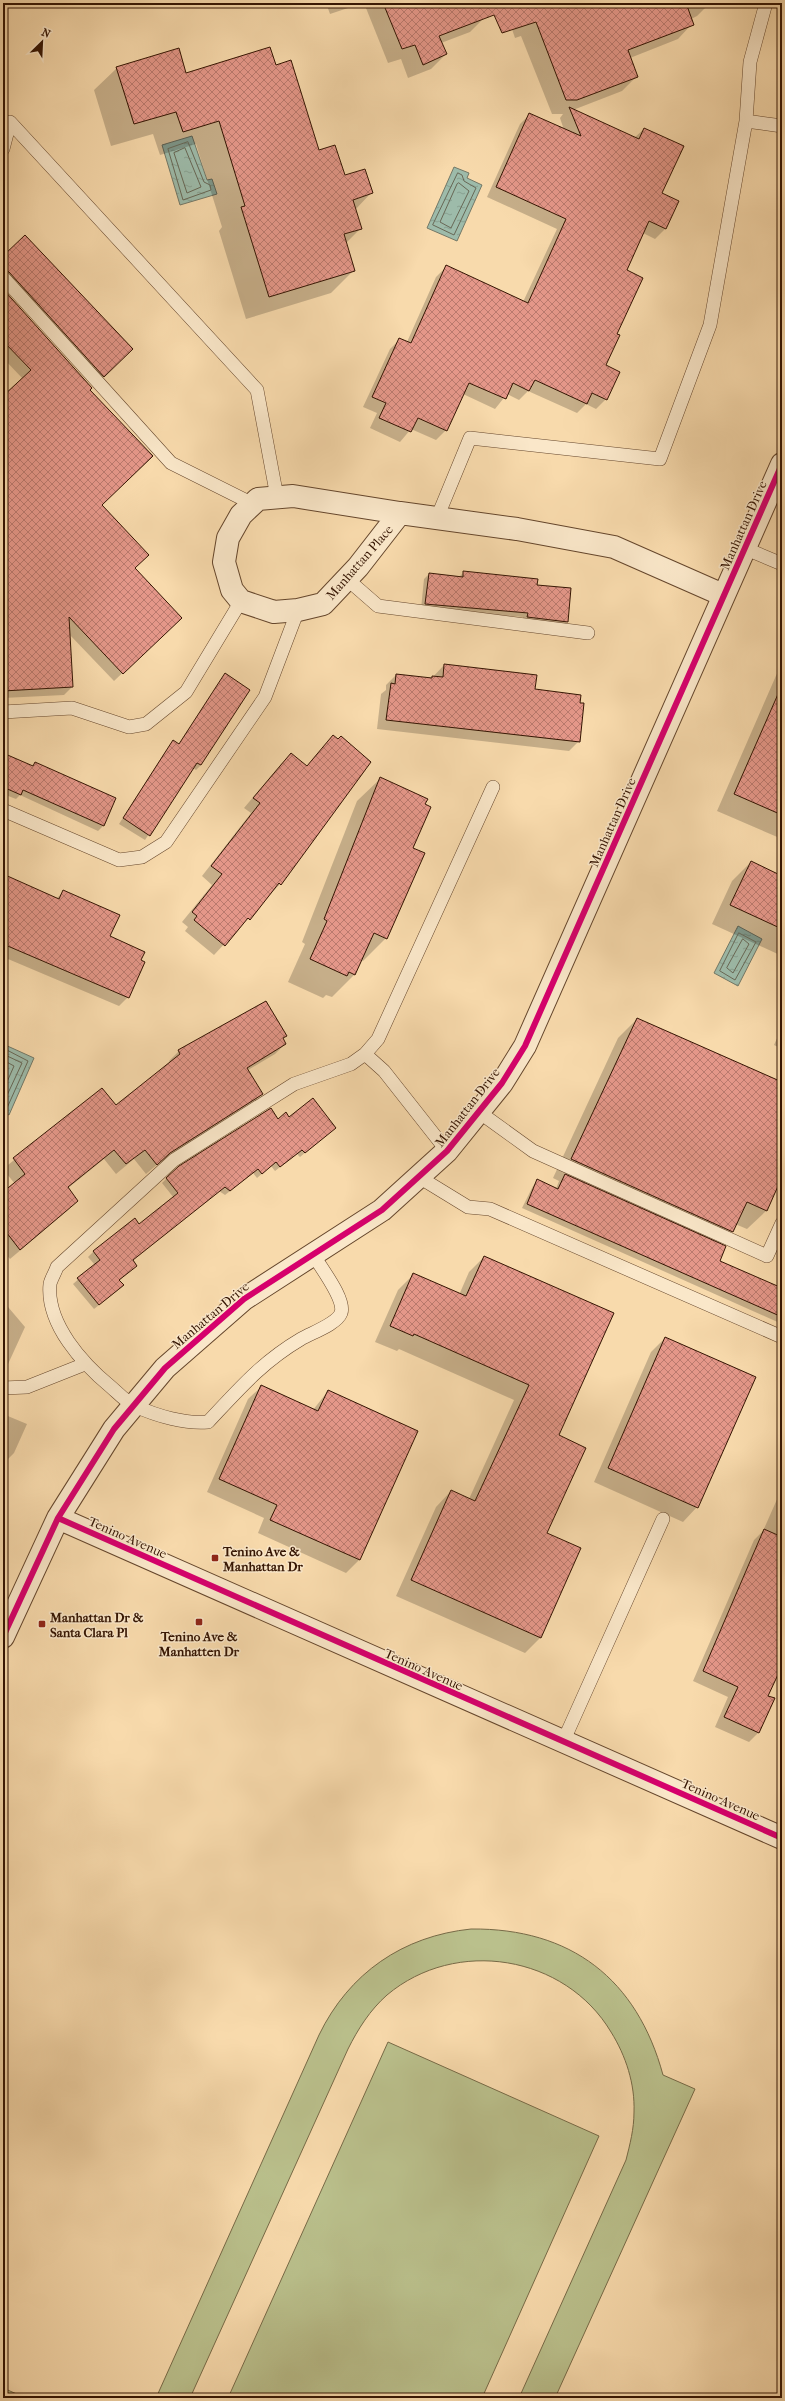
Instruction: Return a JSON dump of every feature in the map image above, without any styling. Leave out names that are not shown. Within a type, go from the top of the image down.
[{"type":"street","name":"Manhattan Drive","points":[[3,1637],[58,1518],[114,1428],[165,1368],[244,1299],[382,1210],[447,1152],[502,1083],[525,1046],[782,464]]},
{"type":"street","name":"Manhattan Place","points":[[400,513],[347,579],[323,604],[298,610],[274,612],[241,600],[232,590],[224,562],[228,538],[241,515],[258,499],[293,496],[400,513],[517,529],[614,547],[723,596]]},
{"type":"street","name":"Tenino Avenue","points":[[58,1518],[782,1838]]},
{"type":"lane","points":[[437,518],[470,438],[660,459],[710,325],[746,121],[750,62],[766,3]]},
{"type":"lane","points":[[746,121],[782,126]]},
{"type":"lane","points":[[3,150],[10,122],[257,390],[277,497]]},
{"type":"lane","points":[[3,278],[171,463],[253,504]]},
{"type":"lane","points":[[744,548],[782,564]]},
{"type":"lane","points":[[347,579],[378,606],[588,633]]},
{"type":"lane","points":[[3,712],[72,708],[129,727],[146,724],[186,692],[241,600]]},
{"type":"lane","points":[[3,810],[118,860],[142,857],[166,842],[265,697],[298,610]]},
{"type":"lane","points":[[313,1254],[342,1302],[341,1313],[336,1320],[300,1339],[259,1367],[208,1422],[198,1423],[170,1418],[134,1406],[85,1364],[71,1348],[51,1304],[50,1283],[57,1268],[174,1160],[294,1084],[351,1064],[364,1054],[378,1039],[493,787]]},
{"type":"lane","points":[[364,1054],[384,1071],[447,1152]]},
{"type":"lane","points":[[479,1112],[533,1151],[767,1256],[782,1223]]},
{"type":"lane","points":[[419,1176],[468,1207],[490,1209],[782,1338]]},
{"type":"lane","points":[[3,1388],[27,1387],[85,1364]]},
{"type":"lane","points":[[563,1742],[663,1519]]},
{"type":"green space","points":[[471,1929],[507,1931],[540,1938],[569,1949],[595,1966],[617,1986],[636,2012],[651,2041],[663,2075],[695,2089],[555,2398],[519,2398],[626,2160],[632,2136],[634,2118],[633,2091],[625,2060],[621,2051],[611,2032],[591,2006],[566,1986],[538,1971],[508,1963],[476,1961],[445,1965],[415,1977],[387,1995],[365,2020],[348,2049],[190,2398],[156,2398],[319,2035],[331,2013],[346,1993],[362,1976],[381,1961],[401,1949],[446,1933]]},
{"type":"green space","points":[[388,2042],[599,2136],[482,2398],[228,2398]]},
{"type":"green space","points":[[3,2388],[26,2398],[3,2398]]},
{"type":"water","points":[[192,136],[207,180],[212,179],[217,194],[180,205],[162,145]]},
{"type":"water","points":[[454,167],[469,173],[467,178],[482,185],[457,241],[427,228]]},
{"type":"water","points":[[738,926],[762,939],[738,986],[714,973]]},
{"type":"water","points":[[3,1044],[34,1058],[9,1115],[3,1112]]},
{"type":"building","points":[[383,3],[686,3],[694,25],[628,50],[638,77],[577,100],[566,100],[536,22],[502,33],[494,15],[439,36],[447,54],[423,65],[415,45],[402,49]]},
{"type":"building","points":[[270,47],[276,65],[291,60],[319,150],[335,145],[345,175],[365,169],[373,193],[353,200],[362,229],[344,234],[355,271],[269,297],[241,207],[245,206],[219,121],[183,132],[176,112],[134,124],[116,67],[179,48],[186,73]]},
{"type":"building","points":[[569,107],[639,139],[644,128],[684,146],[662,193],[679,201],[666,229],[649,221],[627,270],[643,278],[617,334],[620,335],[606,365],[620,372],[607,400],[592,393],[587,404],[535,380],[529,391],[513,383],[506,399],[469,383],[447,431],[418,418],[411,432],[379,418],[386,403],[372,397],[399,338],[411,343],[446,265],[528,303],[566,219],[496,187],[529,113],[581,136]]},
{"type":"building","points":[[25,235],[133,349],[104,377],[9,272],[3,269],[3,256]]},
{"type":"building","points":[[3,289],[92,388],[90,390],[153,456],[102,505],[149,555],[135,568],[182,618],[123,674],[69,617],[73,687],[3,691],[3,396],[31,370],[3,341]]},
{"type":"building","points":[[463,571],[538,579],[537,585],[571,588],[568,622],[527,617],[528,613],[425,604],[429,573],[463,577]]},
{"type":"building","points":[[444,664],[537,675],[535,689],[581,695],[580,703],[584,703],[580,742],[386,720],[391,683],[395,684],[396,674],[432,678],[432,676],[443,677]]},
{"type":"building","points":[[225,673],[250,690],[201,765],[197,763],[150,836],[123,818],[173,740],[179,744]]},
{"type":"building","points":[[782,685],[782,815],[734,794]]},
{"type":"building","points":[[333,735],[338,739],[341,736],[371,762],[281,885],[279,883],[250,920],[248,918],[225,946],[194,920],[197,916],[192,912],[222,874],[211,866],[260,803],[253,798],[291,753],[307,766]]},
{"type":"building","points":[[3,753],[33,766],[35,762],[116,798],[104,826],[23,790],[21,795],[3,787]]},
{"type":"building","points":[[380,777],[428,799],[425,804],[431,807],[413,848],[425,853],[387,939],[374,933],[355,975],[349,972],[347,976],[310,959],[327,921],[324,919]]},
{"type":"building","points":[[751,861],[782,876],[782,929],[730,905]]},
{"type":"building","points":[[3,874],[59,899],[63,890],[120,915],[110,936],[145,952],[141,960],[145,962],[129,998],[3,944]]},
{"type":"building","points":[[266,1001],[287,1036],[283,1038],[286,1044],[247,1068],[263,1094],[170,1153],[157,1165],[145,1150],[126,1164],[114,1150],[68,1187],[78,1201],[20,1250],[3,1228],[3,1192],[25,1174],[13,1158],[102,1088],[116,1105],[180,1054],[178,1050]]},
{"type":"building","points":[[637,1018],[782,1082],[782,1177],[767,1211],[747,1202],[733,1232],[571,1159]]},
{"type":"building","points":[[313,1098],[336,1128],[305,1153],[302,1150],[280,1167],[276,1162],[262,1174],[258,1169],[230,1191],[225,1187],[133,1260],[137,1266],[119,1280],[124,1285],[99,1305],[77,1278],[100,1260],[93,1251],[135,1218],[139,1224],[178,1193],[166,1178],[179,1166],[271,1108],[278,1119],[286,1112],[289,1117]]},
{"type":"building","points":[[565,1174],[726,1246],[720,1261],[782,1288],[782,1317],[527,1204],[537,1179],[558,1189]]},
{"type":"building","points":[[484,1256],[614,1313],[559,1435],[586,1448],[547,1533],[581,1548],[541,1638],[411,1580],[451,1490],[475,1501],[529,1385],[414,1334],[413,1336],[390,1326],[413,1273],[466,1296]]},
{"type":"building","points":[[665,1337],[756,1377],[698,1508],[608,1468]]},
{"type":"building","points":[[261,1385],[318,1411],[328,1390],[418,1431],[360,1560],[270,1520],[277,1505],[219,1479]]},
{"type":"building","points":[[764,1529],[782,1537],[782,1666],[768,1696],[775,1698],[759,1733],[724,1717],[738,1687],[703,1671]]},
{"type":"cycle path","points":[[3,1637],[58,1518],[114,1429],[165,1368],[244,1299],[382,1210],[447,1151],[502,1083],[525,1046],[782,464]]},
{"type":"cycle path","points":[[58,1518],[782,1838]]},
{"type":"place","name":"Tenino Ave & Manhattan Dr","points":[[215,1558]]},
{"type":"place","name":"Tenino Ave & Manhatten Dr","points":[[199,1622]]},
{"type":"place","name":"Manhattan Dr & Santa Clara Pl","points":[[42,1624]]}]
